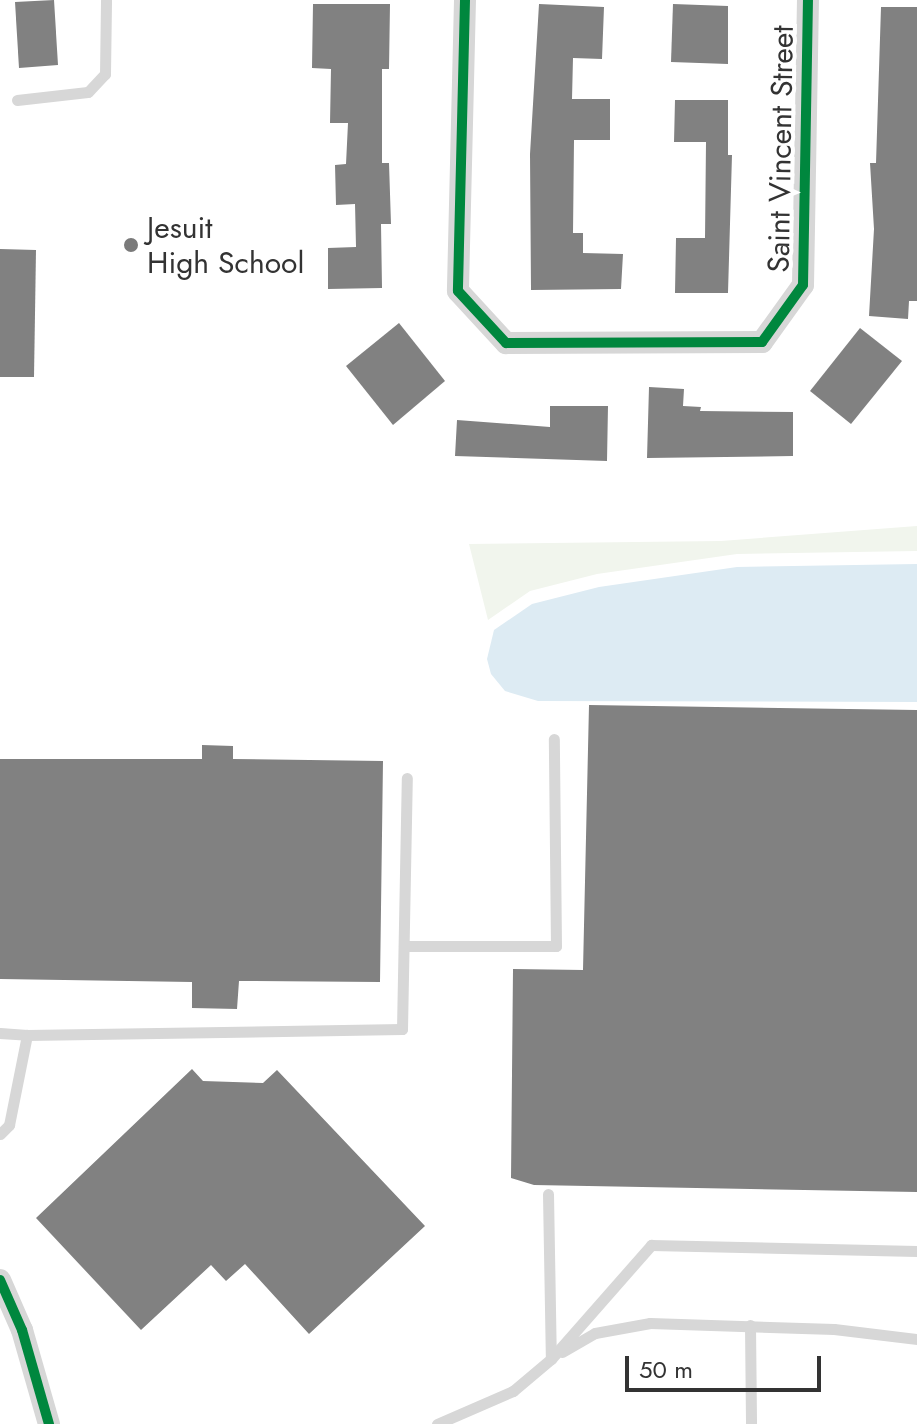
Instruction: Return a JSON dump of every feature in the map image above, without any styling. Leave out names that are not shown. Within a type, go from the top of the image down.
[{"type":"street","name":"Saint Vincent Street","points":[[465,0],[458,291],[506,343],[626,339],[762,342],[803,285],[808,0]]},
{"type":"street","points":[[0,1280],[22,1330],[49,1424]]},
{"type":"lane","points":[[17,100],[88,92],[105,74],[106,0]]},
{"type":"lane","points":[[404,946],[556,946],[554,739]]},
{"type":"lane","points":[[0,1033],[402,1029],[407,778]]},
{"type":"lane","points":[[0,1134],[9,1125],[27,1035]]},
{"type":"lane","points":[[548,1194],[551,1359]]},
{"type":"lane","points":[[437,1424],[513,1391],[551,1359],[651,1245],[917,1251]]},
{"type":"lane","points":[[551,1359],[595,1333],[650,1323],[750,1325],[917,1339]]},
{"type":"lane","points":[[750,1325],[751,1424]]},
{"type":"shaded area","points":[[917,526],[917,551],[737,554],[597,574],[530,591],[488,620],[469,544],[721,541]]},
{"type":"shaded area","points":[[917,564],[917,702],[538,701],[505,691],[491,674],[487,659],[494,630],[532,604],[599,587],[737,567]]},
{"type":"building","points":[[54,0],[58,65],[19,68],[15,2]]},
{"type":"building","points":[[313,4],[390,4],[389,69],[382,69],[382,163],[389,163],[391,224],[381,224],[382,288],[328,289],[328,248],[356,247],[355,204],[336,205],[335,165],[346,164],[348,123],[330,123],[331,69],[312,68]]},
{"type":"building","points":[[539,4],[604,7],[602,59],[573,58],[572,99],[610,99],[610,140],[574,140],[573,233],[583,233],[583,253],[623,254],[621,289],[531,290],[530,154]]},
{"type":"building","points":[[673,4],[728,6],[728,64],[671,62]]},
{"type":"building","points":[[881,7],[917,7],[917,301],[909,301],[908,319],[869,316],[874,229],[870,163],[876,163]]},
{"type":"building","points":[[675,100],[728,100],[728,155],[732,155],[728,293],[675,293],[676,238],[705,238],[706,142],[674,142]]},
{"type":"building","points":[[0,249],[36,250],[34,377],[0,377]]},
{"type":"building","points":[[399,323],[445,381],[393,425],[346,366]]},
{"type":"building","points":[[860,328],[902,361],[851,424],[810,391]]},
{"type":"building","points":[[649,387],[684,389],[683,406],[701,407],[700,411],[793,412],[793,456],[647,458]]},
{"type":"building","points":[[550,406],[608,406],[607,461],[455,456],[457,420],[550,427]]},
{"type":"building","points":[[589,705],[917,710],[917,1192],[534,1185],[511,1178],[513,969],[583,970]]},
{"type":"building","points":[[202,745],[233,746],[233,759],[383,761],[380,982],[239,981],[237,1009],[192,1008],[192,982],[0,979],[0,759],[202,759]]},
{"type":"building","points":[[192,1069],[203,1081],[263,1083],[277,1070],[425,1226],[309,1334],[245,1264],[226,1281],[211,1265],[141,1330],[36,1218]]},
{"type":"cycle path","points":[[465,0],[458,291],[506,343],[762,342],[803,285],[808,0]]},
{"type":"cycle path","points":[[0,1280],[22,1330],[49,1424]]},
{"type":"place","name":"Jesuit High School","points":[[131,245]]}]
